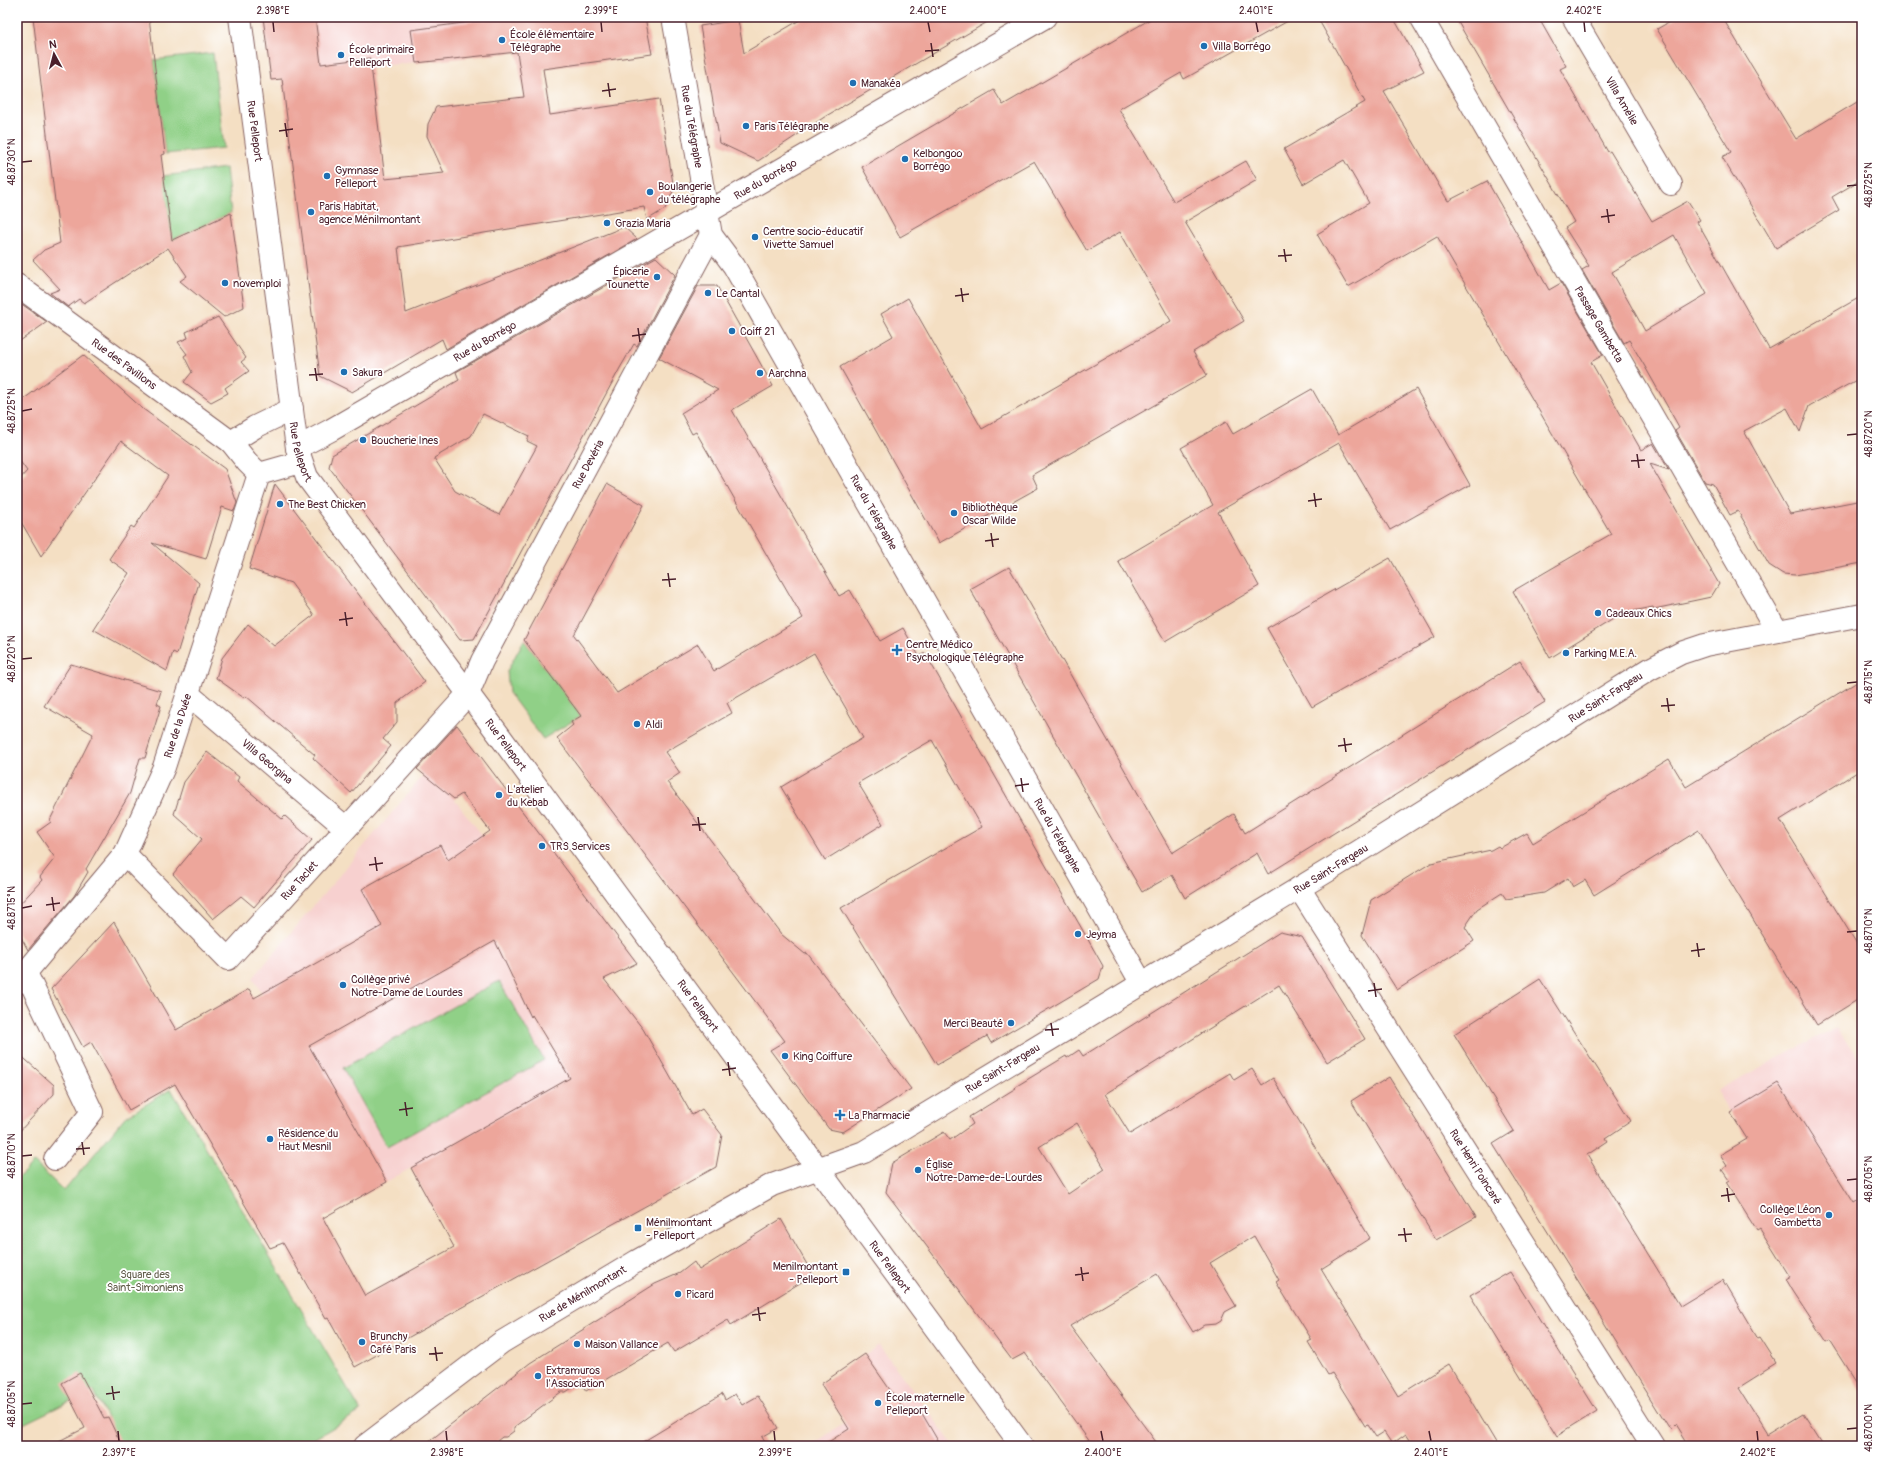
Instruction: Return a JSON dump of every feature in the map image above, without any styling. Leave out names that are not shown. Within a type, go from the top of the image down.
[{"type":"street","name":"Rue Pelleport","points":[[240,17],[292,409],[299,455],[307,478],[1022,1446]]},
{"type":"street","name":"Rue du Télégraphe","points":[[673,17],[711,235],[734,266],[1142,984]]},
{"type":"street","name":"Rue du Borrégo","points":[[299,455],[345,422],[1045,17]]},
{"type":"street","name":"Passage Gambetta","points":[[1420,17],[1777,631]]},
{"type":"street","name":"Villa Amélie","points":[[1573,17],[1671,184]]},
{"type":"street","name":"Rue Devéria","points":[[468,694],[482,661],[711,235]]},
{"type":"street","name":"Rue des Pavillons","points":[[17,285],[231,442],[246,462],[260,474]]},
{"type":"street","points":[[231,442],[255,427],[292,409]]},
{"type":"street","points":[[260,474],[299,455]]},
{"type":"street","name":"Rue de la Duée","points":[[21,978],[125,854],[164,767],[260,474]]},
{"type":"street","name":"Rue Saint-Fargeau","points":[[817,1168],[864,1152],[1299,888],[1650,669],[1681,653],[1705,645],[1862,615]]},
{"type":"street","name":"Villa Georgina","points":[[188,694],[346,828]]},
{"type":"street","name":"Rue Taclet","points":[[125,854],[228,959],[468,694]]},
{"type":"street","name":"Rue Henri Poincaré","points":[[1299,888],[1653,1446]]},
{"type":"street","points":[[21,978],[92,1112],[55,1159]]},
{"type":"street","name":"Rue de Ménilmontant","points":[[365,1446],[502,1342],[637,1261],[772,1185],[817,1168]]},
{"type":"shaded area","points":[[263,17],[645,17],[648,33],[271,80]]},
{"type":"shaded area","points":[[417,769],[454,799],[483,836],[453,858],[531,1016],[532,1015],[570,1078],[365,1194],[254,998],[262,993],[253,978],[423,776]]},
{"type":"shaded area","name":"Collège Léon Gambetta","points":[[1836,1027],[1862,1063],[1862,1319],[1716,1091]]},
{"type":"shaded area","name":"École maternelle Pelleport","points":[[879,1345],[954,1446],[810,1446],[845,1423],[821,1384]]},
{"type":"green space","points":[[213,53],[224,148],[165,154],[154,60]]},
{"type":"green space","points":[[226,168],[231,213],[172,240],[163,176]]},
{"type":"green space","points":[[524,640],[581,716],[543,739],[509,693],[507,671]]},
{"type":"green space","points":[[499,981],[544,1060],[387,1147],[343,1068]]},
{"type":"green space","name":"Square des Saint-Simoniens","points":[[171,1089],[361,1411],[302,1446],[121,1446],[93,1390],[17,1427],[17,1179],[34,1162],[64,1191],[124,1118]]},
{"type":"building","points":[[33,17],[149,17],[165,154],[161,155],[172,240],[231,213],[244,307],[224,317],[180,281],[187,276],[168,248],[84,303],[79,299],[68,307],[50,293],[60,289],[33,260],[44,250],[60,243]]},
{"type":"building","points":[[263,17],[315,17],[321,64],[370,58],[385,179],[444,173],[427,136],[428,124],[436,107],[524,97],[517,52],[416,63],[411,30],[508,17],[645,17],[652,54],[543,69],[550,115],[659,99],[674,189],[665,209],[647,220],[644,207],[398,247],[406,313],[624,227],[637,239],[446,349],[442,339],[352,392],[320,376],[282,79],[271,80]]},
{"type":"building","points":[[805,17],[996,17],[826,116],[758,161],[720,143],[700,26],[738,20],[744,53]]},
{"type":"building","points":[[1154,17],[1295,17],[1184,79],[1181,73],[1119,109],[1174,202],[1246,161],[1257,180],[1185,222],[1244,321],[1193,352],[1207,375],[1032,475],[1038,488],[939,543],[840,367],[893,336],[881,314],[908,298],[982,429],[1171,321],[1120,232],[1087,251],[1034,161],[900,237],[862,167],[994,90],[1003,105]]},
{"type":"building","points":[[1317,17],[1393,17],[1424,71],[1384,91],[1448,201],[1487,181],[1549,290],[1561,283],[1603,355],[1591,362],[1641,450],[1653,443],[1669,470],[1650,464],[1719,584],[1711,597],[1654,609],[1653,607],[1623,613],[1550,658],[1513,591],[1611,534],[1437,236],[1348,287],[1317,234],[1369,203],[1344,160],[1303,184],[1284,149],[1365,102]]},
{"type":"building","points":[[1455,17],[1538,17],[1566,66],[1560,69],[1608,152],[1610,151],[1652,221],[1688,201],[1700,220],[1697,222],[1769,349],[1862,296],[1862,377],[1809,406],[1800,432],[1787,408],[1744,431],[1790,514],[1862,500],[1862,563],[1795,575],[1783,574],[1769,565],[1738,511],[1730,515],[1713,484],[1705,482],[1675,430],[1679,427],[1644,365],[1629,340],[1624,343],[1582,270],[1589,266],[1565,228],[1574,222]],"holes":[[[1674,235],[1707,294],[1645,331],[1612,272]]]},
{"type":"building","points":[[1678,17],[1722,17],[1796,139],[1862,99],[1862,179],[1832,197],[1839,210],[1776,248],[1722,157],[1731,152],[1657,29]]},
{"type":"building","points":[[656,257],[675,275],[637,346],[634,344],[620,368],[474,639],[460,640],[329,467],[332,455],[459,380],[456,372]],"holes":[[[483,414],[529,436],[527,441],[537,446],[499,515],[455,491],[434,458],[471,436]]]},
{"type":"building","points":[[698,286],[717,286],[773,386],[732,410],[839,596],[850,590],[880,641],[903,628],[919,656],[925,653],[1103,966],[1099,979],[991,1043],[987,1036],[937,1065],[841,908],[982,827],[932,740],[858,783],[883,824],[825,860],[781,787],[863,738],[814,653],[727,703],[732,713],[665,752],[680,773],[667,782],[781,934],[805,954],[807,953],[911,1089],[843,1132],[829,1129],[770,1050],[785,1041],[557,738],[573,725],[571,722],[581,716],[524,640],[607,484],[644,505],[574,635],[617,693],[698,644],[714,671],[803,618],[696,432],[692,434],[681,413],[718,390],[659,358]]},
{"type":"building","points":[[23,305],[47,322],[17,343],[17,308]]},
{"type":"building","points":[[218,317],[246,358],[241,362],[249,371],[225,388],[228,393],[211,402],[184,382],[192,372],[184,356],[187,354],[178,342],[188,338],[186,332]]},
{"type":"building","points":[[83,355],[143,409],[225,469],[237,503],[234,511],[222,507],[206,559],[152,543],[199,583],[177,654],[173,652],[167,671],[93,629],[129,573],[109,559],[131,526],[134,528],[168,476],[121,441],[41,556],[17,515],[17,482],[27,471],[17,457],[17,404]]},
{"type":"building","points":[[1312,389],[1338,435],[1416,389],[1470,485],[1390,530],[1339,443],[1218,512],[1259,586],[1165,642],[1118,561],[1213,505],[1181,448],[1226,422],[1233,434]]},
{"type":"building","points":[[275,484],[425,682],[397,703],[397,722],[383,739],[391,746],[351,793],[313,758],[315,755],[246,696],[244,698],[216,678],[222,658],[248,624],[274,646],[314,615],[291,583],[249,569]]},
{"type":"building","points":[[1390,558],[1435,637],[1312,707],[1267,628]]},
{"type":"building","points":[[1009,567],[1172,853],[1234,814],[1245,833],[1520,661],[1545,702],[1268,874],[1257,853],[1185,898],[1172,875],[1142,892],[970,589]]},
{"type":"building","points":[[71,664],[161,691],[157,704],[161,706],[145,758],[140,758],[130,793],[86,869],[88,872],[74,896],[28,950],[17,930],[17,907],[42,880],[40,877],[55,858],[37,832],[51,822],[50,820],[93,734],[44,706]]},
{"type":"building","points":[[1862,679],[1862,769],[1780,820],[1862,952],[1862,997],[1817,1025],[1699,830],[1594,895],[1585,880],[1573,887],[1568,878],[1544,893],[1506,899],[1502,893],[1477,909],[1465,927],[1474,941],[1397,990],[1362,935],[1371,900],[1431,863],[1491,850],[1498,846],[1500,848],[1527,833],[1533,843],[1669,759],[1686,787]]},
{"type":"building","points":[[457,725],[637,963],[604,979],[643,1029],[692,1115],[702,1109],[722,1135],[716,1167],[355,1367],[328,1318],[326,1319],[283,1243],[270,1248],[175,1084],[129,1110],[91,1042],[83,1047],[51,989],[114,922],[176,1030],[249,989],[254,998],[382,926],[362,889],[440,845],[448,860],[490,831],[462,794],[454,799],[417,769]],"holes":[[[495,941],[531,1017],[532,1015],[570,1078],[411,1168],[454,1247],[365,1296],[323,1218],[387,1182],[309,1046]]]},
{"type":"building","points":[[207,752],[239,777],[237,781],[282,819],[285,816],[312,840],[254,907],[241,896],[213,919],[173,874],[202,839],[174,814],[184,782]]},
{"type":"building","points":[[1280,932],[1302,937],[1365,1039],[1327,1062],[1279,985],[1105,1094],[1130,1134],[1230,1073],[1234,1080],[1252,1069],[1262,1085],[1273,1078],[1370,1238],[1321,1269],[1398,1396],[1449,1364],[1498,1446],[1414,1446],[1406,1434],[1392,1444],[1384,1432],[1376,1437],[1368,1425],[1365,1426],[1332,1373],[1328,1375],[1308,1342],[1312,1340],[1276,1282],[1279,1280],[1254,1236],[1210,1263],[1236,1306],[1225,1312],[1221,1321],[1216,1324],[1204,1325],[1193,1332],[1157,1274],[1070,1326],[1159,1446],[1093,1446],[1025,1353],[1012,1360],[886,1192],[892,1163],[944,1132],[950,1140],[973,1124],[969,1117],[1066,1056],[1067,1058],[1079,1050],[1083,1056]],"holes":[[[1077,1123],[1105,1169],[1068,1194],[1039,1147]]]},
{"type":"building","points":[[1540,979],[1631,1121],[1606,1138],[1608,1141],[1587,1155],[1680,1306],[1723,1280],[1758,1339],[1760,1338],[1776,1363],[1738,1387],[1768,1435],[1804,1413],[1825,1446],[1689,1446],[1676,1425],[1671,1430],[1493,1144],[1514,1131],[1454,1034]]},
{"type":"building","points":[[17,1052],[54,1085],[54,1094],[17,1134]]},
{"type":"building","points":[[1389,1077],[1476,1217],[1436,1240],[1351,1101]]},
{"type":"building","points":[[1778,1083],[1854,1203],[1862,1198],[1862,1392],[1829,1340],[1825,1342],[1792,1292],[1785,1280],[1790,1277],[1760,1229],[1757,1231],[1726,1182],[1729,1180],[1722,1170],[1727,1166],[1720,1155],[1747,1139],[1730,1112]]},
{"type":"building","points":[[781,1219],[813,1275],[731,1325],[728,1320],[674,1352],[668,1343],[586,1391],[581,1382],[566,1392],[561,1392],[514,1427],[514,1431],[506,1437],[502,1437],[491,1446],[423,1446],[530,1363],[655,1284],[680,1273],[694,1262],[699,1270]]},
{"type":"building","points":[[1510,1272],[1597,1411],[1557,1436],[1470,1295]]},
{"type":"building","name":"École maternelle Pelleport","points":[[865,1354],[909,1417],[920,1410],[941,1446],[822,1446],[849,1429],[821,1384]]},
{"type":"building","points":[[80,1373],[104,1418],[108,1417],[122,1446],[49,1446],[85,1428],[62,1383]]},
{"type":"building","points":[[722,1394],[725,1400],[735,1394],[742,1405],[758,1396],[778,1428],[762,1437],[767,1446],[636,1446]]},
{"type":"place","name":"École élémentaire Télégraphe","points":[[502,40]]},
{"type":"place","name":"Villa Borrégo","points":[[1204,46]]},
{"type":"place","name":"École primaire Pelleport","points":[[341,55]]},
{"type":"place","name":"Manakéa","points":[[853,83]]},
{"type":"place","name":"Paris Télégraphe","points":[[746,126]]},
{"type":"place","name":"Kelbongoo Borrégo","points":[[905,159]]},
{"type":"place","name":"Gymnase Pelleport","points":[[327,176]]},
{"type":"place","name":"Boulangerie du télégraphe","points":[[650,192]]},
{"type":"place","name":"Paris Habitat, agence Ménilmontant","points":[[311,212]]},
{"type":"place","name":"Grazia Maria","points":[[607,223]]},
{"type":"place","name":"Centre socio-éducatif Vivette Samuel","points":[[755,237]]},
{"type":"place","name":"Épicerie Tounette","points":[[657,277]]},
{"type":"place","name":"novemploi","points":[[225,283]]},
{"type":"place","name":"Le Cantal","points":[[708,293]]},
{"type":"place","name":"Coiff 21","points":[[732,331]]},
{"type":"place","name":"Sakura","points":[[344,372]]},
{"type":"place","name":"Aarchna","points":[[760,373]]},
{"type":"place","name":"Boucherie Ines","points":[[363,440]]},
{"type":"place","name":"The Best Chicken","points":[[280,504]]},
{"type":"place","name":"Bibliothèque Oscar Wilde","points":[[954,513]]},
{"type":"place","name":"Cadeaux Chics","points":[[1598,613]]},
{"type":"place","name":"Centre Médico Psychologique Télégraphe","points":[[897,650]]},
{"type":"place","name":"Parking M.E.A.","points":[[1566,653]]},
{"type":"place","name":"Aldi","points":[[637,724]]},
{"type":"place","name":"L'atelier du Kebab","points":[[499,795]]},
{"type":"place","name":"TRS Services","points":[[542,846]]},
{"type":"place","name":"Jeyma","points":[[1078,934]]},
{"type":"place","name":"Collège privé Notre-Dame de Lourdes","points":[[343,985]]},
{"type":"place","name":"Merci Beauté","points":[[1011,1023]]},
{"type":"place","name":"King Coiffure","points":[[785,1056]]},
{"type":"place","name":"La Pharmacie","points":[[840,1115]]},
{"type":"place","name":"Résidence du Haut Mesnil","points":[[270,1139]]},
{"type":"place","name":"Église Notre-Dame-de-Lourdes","points":[[918,1170]]},
{"type":"place","name":"Collège Léon Gambetta","points":[[1829,1215]]},
{"type":"place","name":"Ménilmontant - Pelleport","points":[[638,1228]]},
{"type":"place","name":"Menilmontant - Pelleport","points":[[846,1272]]},
{"type":"place","name":"Picard","points":[[678,1294]]},
{"type":"place","name":"Brunchy Café Paris","points":[[362,1342]]},
{"type":"place","name":"Maison Vallance","points":[[577,1344]]},
{"type":"place","name":"Extramuros l'Association","points":[[538,1376]]},
{"type":"place","name":"École maternelle Pelleport","points":[[878,1403]]}]
